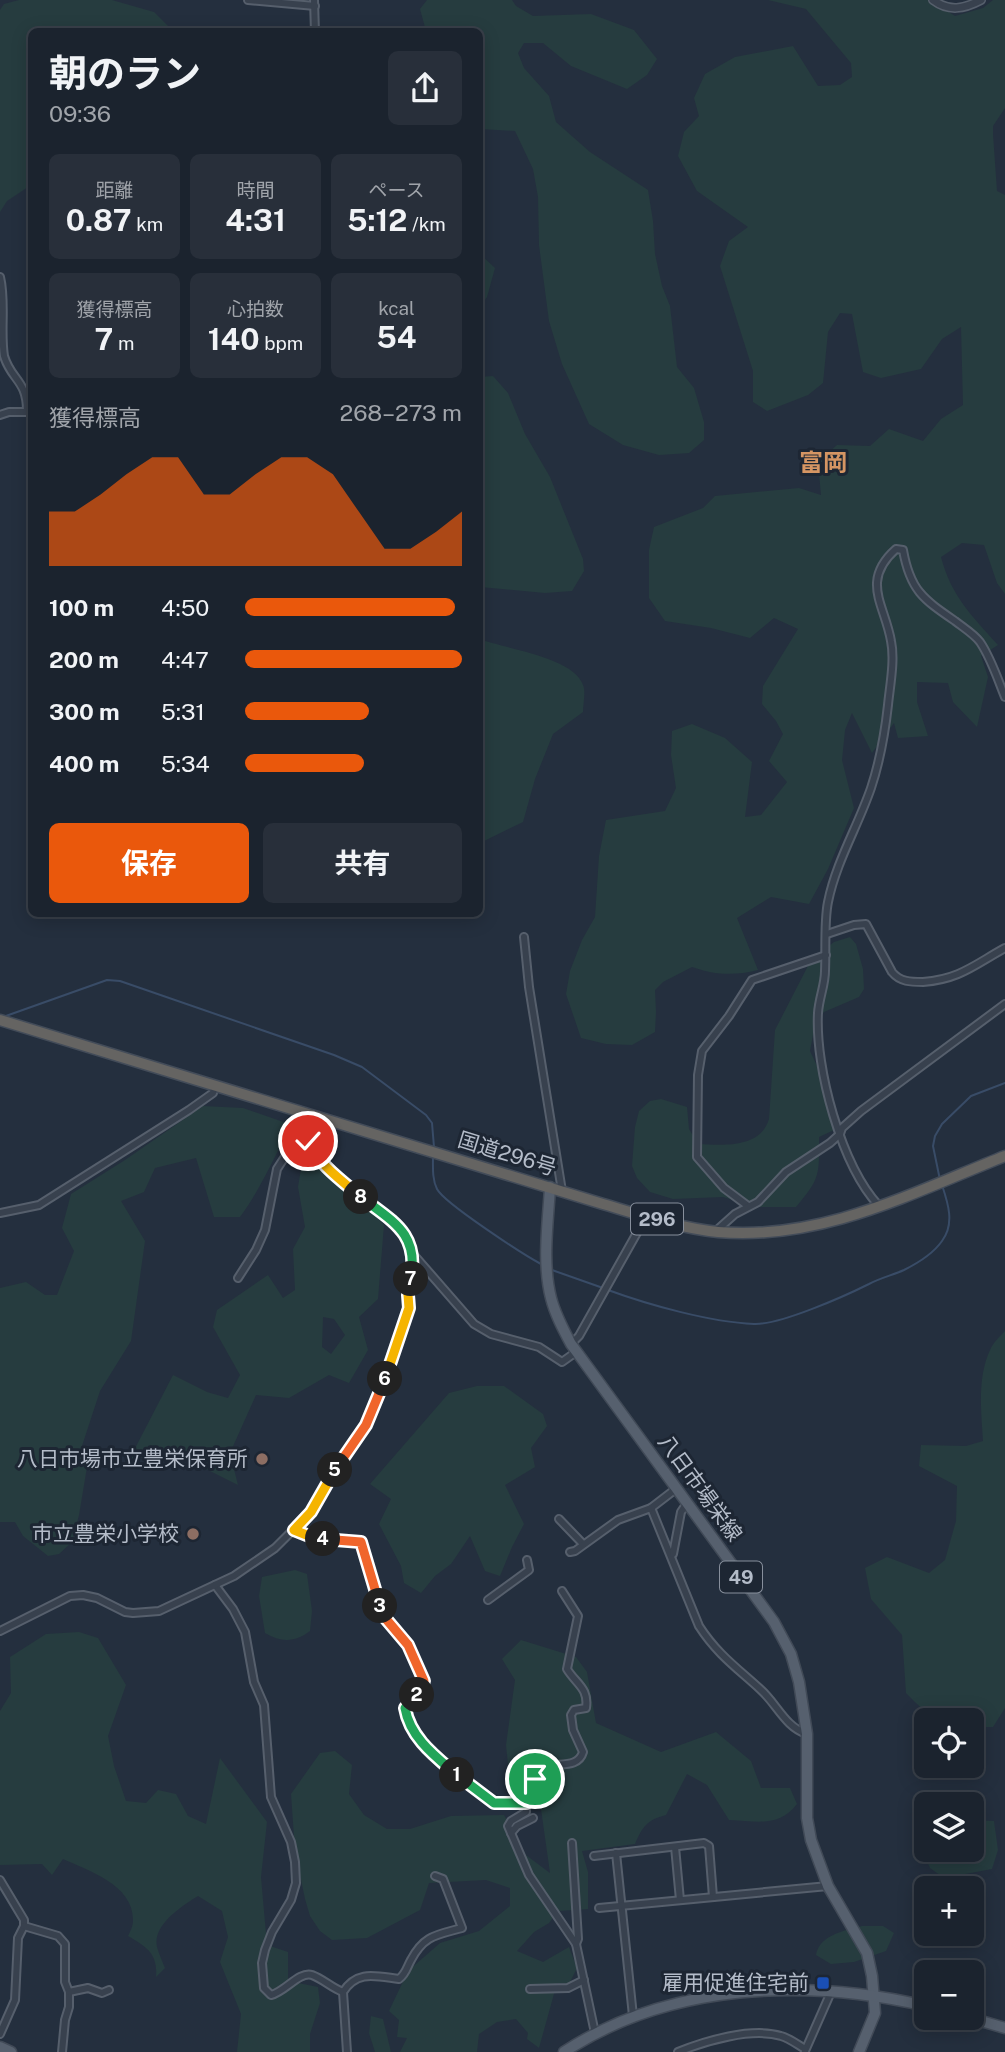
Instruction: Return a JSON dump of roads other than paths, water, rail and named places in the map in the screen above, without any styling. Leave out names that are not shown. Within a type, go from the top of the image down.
[{"type":"highway","name":"国道296号","points":[[0,1020],[644,1216],[716,1231],[754,1233],[806,1228],[844,1219],[1005,1156]]},
{"type":"main road","name":"八日市場栄線","points":[[550,1187],[548,1281],[551,1300],[573,1348],[774,1622],[791,1654],[799,1682],[807,1734],[807,1818],[811,1840],[828,1886],[867,1953],[876,1997],[875,2013],[859,2052]]},
{"type":"main road","points":[[564,2052],[633,2016],[662,2006],[724,1995],[776,1991],[831,1992],[914,2004]]},
{"type":"main road","points":[[984,2022],[1005,2028]]},
{"type":"main road","points":[[0,2047],[11,2052]]},
{"type":"street","points":[[248,0],[315,3],[315,28]]},
{"type":"street","points":[[933,0],[951,9],[981,0]]},
{"type":"street","points":[[0,277],[4,357],[22,385],[28,406]]},
{"type":"street","points":[[0,415],[28,412]]},
{"type":"street","points":[[878,1206],[868,1194],[833,1117],[819,1053],[818,1011],[825,978],[828,903],[839,863],[871,788],[881,752],[888,705],[891,642],[878,601],[877,579],[884,563],[897,549],[902,550],[913,586],[973,634],[981,644],[1005,697]]},
{"type":"street","points":[[828,934],[866,924],[892,972],[896,977],[911,982],[952,978],[1005,948]]},
{"type":"street","points":[[524,937],[528,987],[562,1191]]},
{"type":"street","points":[[748,1206],[724,1188],[697,1157],[698,1075],[702,1051],[752,980],[826,955]]},
{"type":"street","points":[[716,1231],[748,1206],[758,1202],[786,1172],[822,1149],[861,1111],[1005,1004]]},
{"type":"street","points":[[0,1213],[39,1205],[190,1110],[213,1093],[215,1085]]},
{"type":"street","points":[[309,1114],[308,1141],[312,1150],[345,1183],[396,1223],[414,1254],[467,1316],[491,1334],[539,1347],[562,1362],[573,1348],[644,1216]]},
{"type":"street","points":[[238,1278],[265,1230],[277,1170],[296,1138],[308,1128]]},
{"type":"street","points":[[0,1631],[70,1596],[97,1598],[125,1612],[159,1611],[246,1569],[294,1530],[311,1512],[341,1459],[366,1425],[383,1387],[409,1308],[408,1295],[414,1254]]},
{"type":"street","points":[[570,1552],[618,1520],[651,1508],[677,1488]]},
{"type":"street","points":[[673,1556],[681,1512],[687,1503]]},
{"type":"street","points":[[651,1508],[673,1556],[699,1626],[708,1640],[734,1668],[760,1689],[793,1728],[807,1734]]},
{"type":"street","points":[[559,1519],[583,1544]]},
{"type":"street","points":[[294,1530],[314,1538],[361,1542],[380,1606],[386,1619],[408,1645],[424,1681],[421,1692],[405,1708],[407,1719],[415,1732],[430,1752],[488,1800],[494,1803],[526,1803]]},
{"type":"street","points":[[488,1600],[529,1570],[527,1560]]},
{"type":"street","points":[[215,1585],[233,1609],[245,1632],[254,1682],[264,1705],[271,1797],[291,1842],[295,1862],[296,1883],[291,1900],[265,1950],[262,1963],[264,1988],[271,1994],[278,1993],[305,1975],[311,1975],[343,1992]]},
{"type":"street","points":[[562,1591],[578,1616],[567,1669],[584,1689],[587,1698],[586,1708],[574,1710],[571,1715],[573,1730],[583,1752],[577,1762],[544,1768],[535,1779],[526,1803],[526,1812],[509,1824],[529,1875],[576,1944],[595,2034]]},
{"type":"street","points":[[511,1833],[517,1826],[533,1818]]},
{"type":"street","points":[[572,1843],[578,1939],[576,1944]]},
{"type":"street","points":[[594,1856],[704,1843],[709,1846],[713,1897]]},
{"type":"street","points":[[675,1847],[680,1900]]},
{"type":"street","points":[[616,1853],[633,2016]]},
{"type":"street","points":[[347,2052],[343,1992],[355,1979],[366,1975],[399,1979],[424,1941],[462,1928],[443,1879],[435,1876]]},
{"type":"street","points":[[0,1880],[22,1915],[24,1926],[18,1938],[15,2000],[0,2035]]},
{"type":"street","points":[[599,1908],[828,1886]]},
{"type":"street","points":[[24,1926],[63,1940],[65,1982],[69,1992],[62,2052]]},
{"type":"street","points":[[530,1989],[568,1988],[584,1980]]},
{"type":"street","points":[[69,1992],[88,1988],[102,1993],[109,1990]]},
{"type":"street","points":[[678,2052],[722,2038],[746,2034],[781,2035],[805,2050],[831,1992]]},
{"type":"waterway","points":[[3,1017],[107,980],[120,981],[362,1067],[426,1115],[432,1123],[434,1147]]},
{"type":"waterway","points":[[940,1180],[933,1146],[942,1124],[971,1096],[1005,1083]]},
{"type":"waterway","points":[[433,1156],[434,1181],[443,1196],[485,1228],[541,1264]]},
{"type":"waterway","points":[[608,1290],[680,1312],[718,1320],[754,1324],[780,1320],[904,1270],[930,1254],[942,1241],[948,1228],[948,1206],[942,1185]]},
{"type":"waterway","points":[[552,1270],[603,1288]]},
{"type":"place","name":"八日市場市立豊栄保育所","points":[[262,1459]]},
{"type":"place","name":"市立豊栄小学校","points":[[193,1534]]},
{"type":"place","name":"雇用促進住宅前","points":[[823,1983]]},
{"type":"district","name":"富岡","points":[[823,463]]}]
